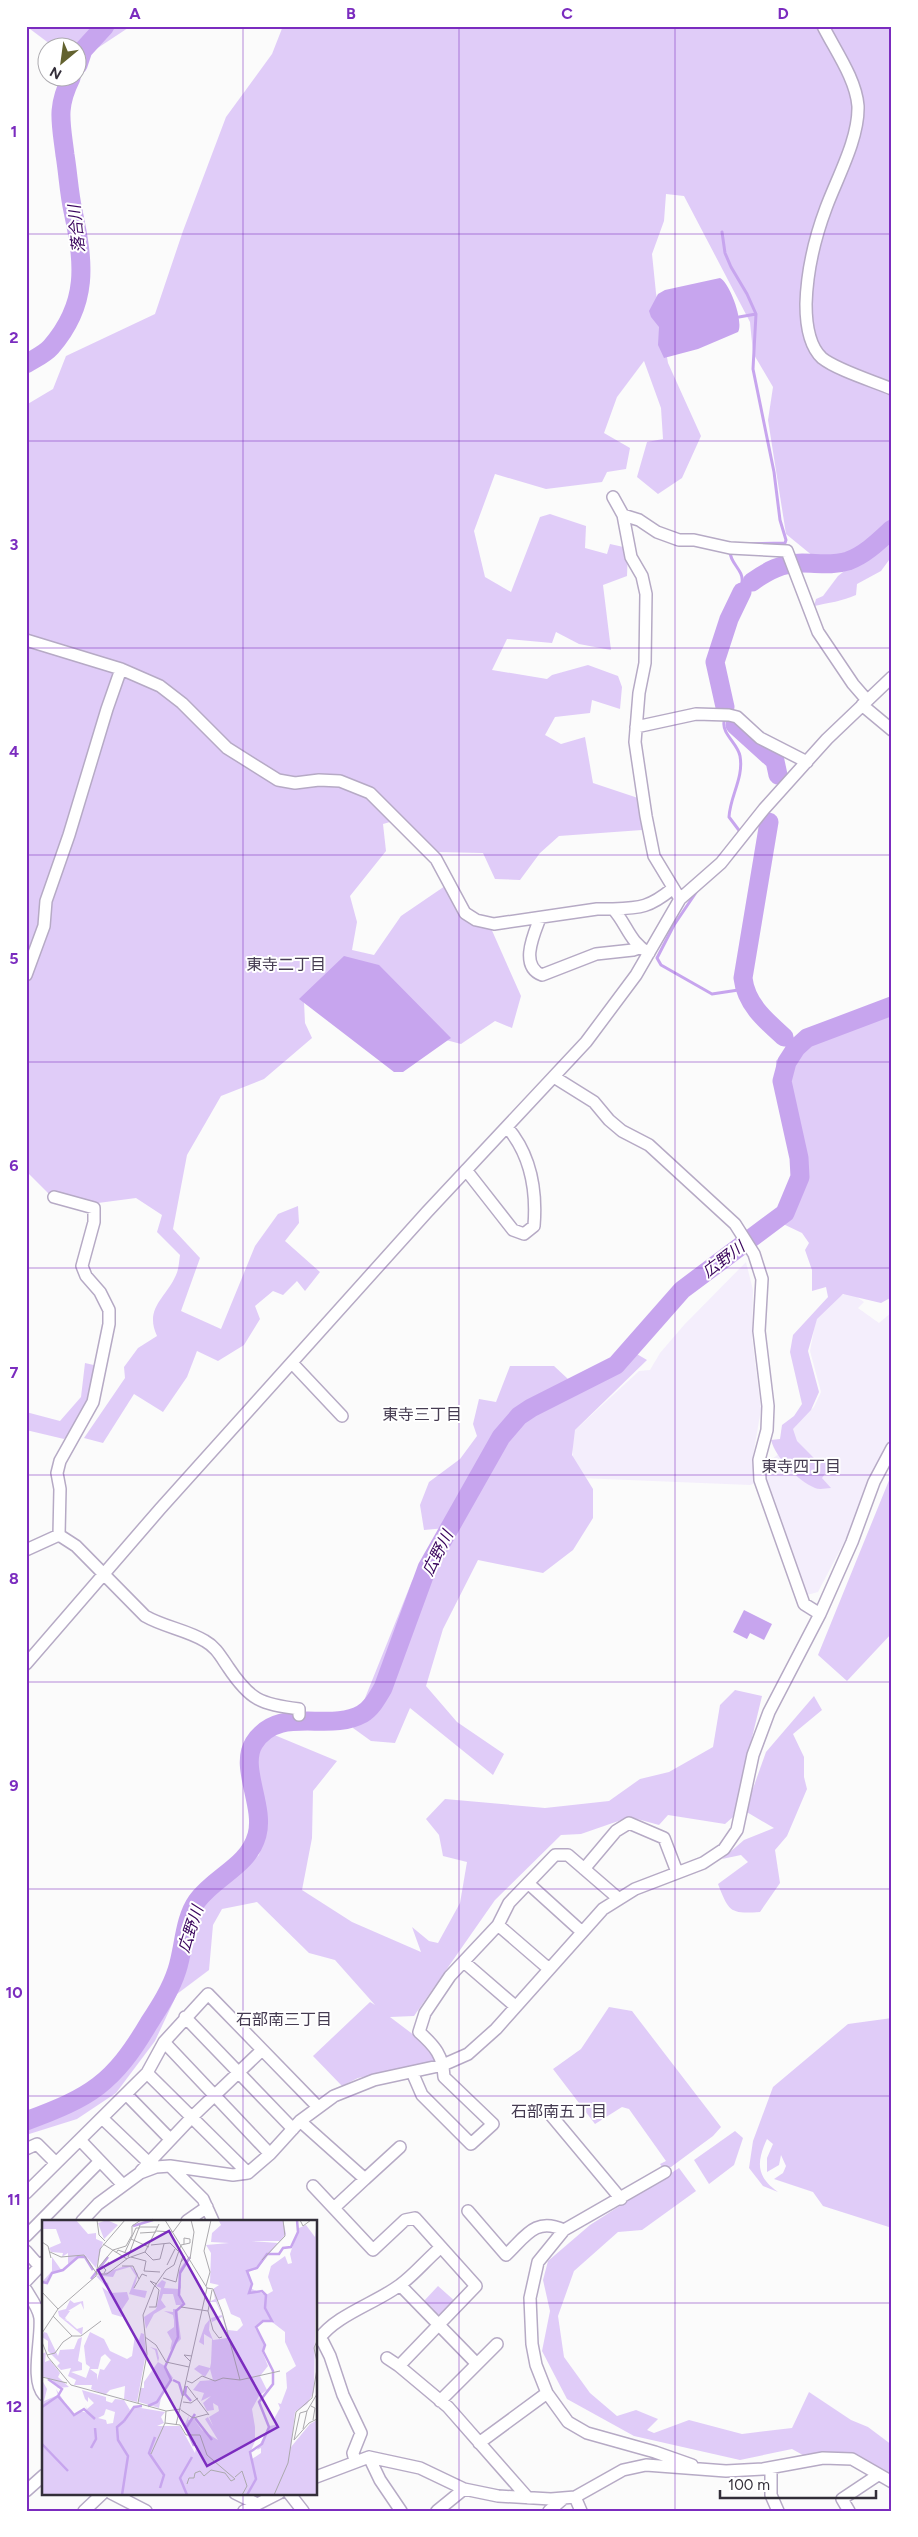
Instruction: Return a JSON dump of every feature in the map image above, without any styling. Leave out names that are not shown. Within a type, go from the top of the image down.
[{"type":"street","points":[[823,26],[854,87],[858,106],[855,127],[843,167],[812,248],[807,276],[806,314],[808,331],[813,345],[822,358],[892,389]]},
{"type":"street","points":[[613,497],[623,515],[631,557],[642,576],[646,594],[645,663],[639,693],[635,742],[654,856],[672,889],[680,898]]},
{"type":"street","points":[[623,515],[639,520],[657,532],[679,540],[694,540],[730,548],[787,550],[818,632],[864,702],[892,730]]},
{"type":"street","points":[[26,640],[121,669],[160,686],[182,703],[227,748],[278,780],[296,783],[319,780],[340,781],[370,793],[436,859],[465,913],[476,920],[494,924],[597,909],[644,908],[672,889]]},
{"type":"street","points":[[26,975],[44,926],[46,901],[121,669]]},
{"type":"street","points":[[26,1664],[105,1575],[160,1509],[293,1364],[466,1170],[554,1078],[619,1000],[644,950],[680,898],[721,863],[764,809],[807,762],[864,702],[892,677]]},
{"type":"street","points":[[636,727],[696,714],[729,715],[737,717],[760,738],[807,762]]},
{"type":"street","points":[[613,909],[620,916],[628,935],[644,950]]},
{"type":"street","points":[[540,918],[530,947],[529,960],[538,974],[542,975],[596,954],[644,950]]},
{"type":"street","points":[[554,1078],[594,1102],[609,1120],[622,1130],[649,1145],[735,1224],[754,1254],[762,1279],[760,1331],[768,1406],[766,1430],[759,1460],[760,1480],[804,1604],[820,1614]]},
{"type":"street","points":[[466,1170],[513,1230],[524,1234],[534,1226],[533,1175],[520,1143],[507,1127]]},
{"type":"street","points":[[54,1197],[94,1208],[94,1222],[82,1266],[86,1276],[100,1292],[109,1310],[93,1402],[60,1460],[57,1474],[60,1489],[59,1535]]},
{"type":"street","points":[[293,1364],[342,1416]]},
{"type":"street","points":[[83,2220],[98,2204],[123,2185],[140,2173],[156,2167],[170,2166],[233,2175],[248,2173],[270,2154],[297,2125],[334,2096],[374,2080],[456,2061],[482,2043],[603,1909],[635,1889],[715,1857],[734,1835],[754,1755],[763,1728],[820,1614],[849,1549],[874,1482],[892,1448]]},
{"type":"street","points":[[26,1550],[59,1535]]},
{"type":"street","points":[[59,1535],[76,1546],[145,1616],[157,1623],[205,1641],[217,1650],[238,1682],[253,1697],[267,1705],[299,1709],[299,1715]]},
{"type":"street","points":[[584,1869],[616,1831],[630,1824],[664,1838],[677,1872]]},
{"type":"street","points":[[412,2072],[422,2095],[471,2144],[493,2124],[444,2077],[443,2065],[436,2048],[419,2032],[425,2013],[450,1976],[498,1925],[508,1903],[529,1884],[555,1855],[568,1855],[619,1899]]},
{"type":"street","points":[[529,1884],[582,1932]]},
{"type":"street","points":[[498,1925],[549,1969]]},
{"type":"street","points":[[464,1962],[516,2006]]},
{"type":"street","points":[[26,2193],[147,2073],[164,2042],[208,1994],[318,2107]]},
{"type":"street","points":[[185,2017],[238,2071],[297,2125],[365,2179]]},
{"type":"street","points":[[164,2042],[270,2154]]},
{"type":"street","points":[[140,2173],[170,2139],[238,2071],[262,2050]]},
{"type":"street","points":[[147,2073],[248,2173]]},
{"type":"street","points":[[126,2094],[170,2139]]},
{"type":"street","points":[[550,2114],[621,2199]]},
{"type":"street","points":[[102,2118],[148,2162]]},
{"type":"street","points":[[80,2140],[123,2185]]},
{"type":"street","points":[[26,2149],[37,2144],[56,2163]]},
{"type":"street","points":[[335,2207],[400,2147]]},
{"type":"street","points":[[26,2236],[100,2161]]},
{"type":"street","points":[[170,2166],[203,2199],[213,2220]]},
{"type":"street","points":[[664,2172],[621,2199],[564,2230],[538,2262],[530,2298],[532,2344],[536,2365],[547,2393],[568,2422],[587,2433],[655,2452],[705,2470]]},
{"type":"street","points":[[313,2186],[374,2250],[405,2220],[415,2218],[476,2286],[399,2366]]},
{"type":"street","points":[[188,2220],[207,2207]]},
{"type":"street","points":[[468,2211],[506,2255],[532,2229],[550,2224],[564,2230]]},
{"type":"street","points":[[355,2461],[353,2453],[361,2433],[343,2395],[330,2356],[323,2342],[318,2339],[323,2333],[344,2319],[400,2286],[440,2248]]},
{"type":"street","points":[[26,2251],[42,2265],[26,2281]]},
{"type":"street","points":[[400,2286],[478,2364]]},
{"type":"street","points":[[26,2290],[40,2315],[42,2328],[37,2373],[38,2390],[42,2393]]},
{"type":"street","points":[[440,2401],[498,2344]]},
{"type":"street","points":[[388,2358],[440,2401],[528,2498]]},
{"type":"street","points":[[479,2443],[547,2393]]},
{"type":"street","points":[[369,2457],[380,2480],[401,2511]]},
{"type":"street","points":[[318,2476],[369,2457],[420,2468],[464,2489],[498,2496],[569,2498],[581,2511]]},
{"type":"street","points":[[549,2511],[569,2498],[623,2470],[646,2465],[705,2470],[771,2468],[823,2458],[852,2459],[892,2482]]},
{"type":"street","points":[[771,2468],[771,2495],[778,2511]]},
{"type":"street","points":[[849,2511],[842,2499],[878,2475]]},
{"type":"street","points":[[26,2491],[42,2477]]},
{"type":"street","points":[[437,2511],[464,2489]]},
{"type":"street","points":[[84,2511],[102,2494]]},
{"type":"street","points":[[112,2494],[146,2511]]},
{"type":"street","points":[[237,2494],[256,2504]]},
{"type":"street","points":[[244,2511],[277,2494]]},
{"type":"street","points":[[290,2494],[303,2511]]},
{"type":"shaded area","points":[[26,26],[131,26],[88,54],[88,38],[42,38]]},
{"type":"shaded area","points":[[283,26],[892,26],[892,556],[881,571],[857,584],[856,595],[814,606],[816,599],[823,596],[838,576],[862,557],[819,561],[786,534],[768,420],[773,387],[753,353],[750,322],[684,196],[666,194],[664,221],[652,254],[656,293],[668,363],[701,436],[682,478],[658,494],[637,477],[647,442],[663,439],[661,408],[644,361],[617,397],[604,433],[630,448],[626,469],[607,472],[602,482],[546,489],[495,474],[474,531],[485,577],[511,592],[540,517],[550,514],[586,526],[585,548],[607,554],[610,544],[628,548],[627,576],[603,585],[611,650],[579,644],[556,632],[552,643],[507,639],[492,670],[547,679],[552,675],[588,665],[618,676],[622,687],[620,709],[592,700],[590,713],[555,717],[545,735],[561,744],[585,737],[593,783],[638,798],[642,830],[559,836],[540,853],[520,880],[495,879],[483,853],[435,852],[397,820],[383,824],[386,851],[350,896],[357,922],[352,950],[374,955],[401,916],[445,886],[470,924],[490,926],[521,996],[512,1028],[495,1021],[461,1044],[304,1002],[305,1023],[312,1038],[264,1079],[221,1096],[187,1155],[173,1229],[200,1258],[181,1311],[221,1329],[255,1246],[278,1214],[298,1206],[299,1223],[285,1241],[320,1272],[305,1291],[297,1281],[283,1295],[273,1291],[255,1306],[260,1319],[244,1345],[218,1361],[197,1351],[187,1377],[163,1412],[134,1394],[103,1443],[84,1438],[125,1378],[124,1367],[138,1348],[157,1336],[153,1318],[155,1310],[176,1275],[180,1255],[157,1232],[162,1215],[136,1198],[98,1203],[49,1194],[26,1171],[26,405],[53,389],[66,356],[155,314],[183,231],[226,117],[272,54]]},
{"type":"shaded area","points":[[720,278],[728,287],[738,312],[738,332],[698,349],[664,358],[658,345],[659,327],[649,311],[658,294],[665,290]]},
{"type":"shaded area","points":[[344,956],[379,965],[451,1038],[403,1072],[394,1072],[299,999]]},
{"type":"shaded area","points":[[892,998],[892,1297],[881,1303],[843,1294],[817,1319],[808,1351],[819,1392],[811,1410],[793,1429],[797,1441],[820,1464],[828,1459],[833,1463],[822,1478],[831,1488],[817,1489],[801,1480],[788,1468],[777,1454],[771,1440],[780,1439],[782,1425],[794,1416],[802,1404],[790,1352],[793,1335],[828,1297],[826,1287],[812,1291],[812,1270],[805,1250],[809,1243],[802,1233],[781,1223],[796,1201],[804,1168],[800,1127],[792,1109],[776,1089],[776,1061],[801,1032]]},
{"type":"shaded area","points":[[746,1262],[753,1290],[752,1337],[761,1409],[752,1462],[756,1483],[750,1485],[580,1478],[573,1460],[572,1433],[639,1371],[650,1370],[660,1353],[684,1325]]},
{"type":"shaded area","points":[[850,1292],[864,1302],[858,1308],[879,1323],[892,1312],[892,1440],[879,1458],[850,1531],[818,1592],[807,1595],[764,1479],[771,1460],[781,1452],[827,1469],[794,1440],[791,1428],[814,1407],[821,1392],[810,1351],[816,1319],[835,1298]]},
{"type":"shaded area","points":[[625,1347],[647,1360],[575,1430],[572,1455],[593,1489],[593,1518],[573,1550],[543,1573],[478,1560],[443,1629],[426,1686],[457,1722],[504,1754],[493,1775],[410,1708],[395,1743],[371,1741],[353,1728],[412,1581],[446,1528],[424,1530],[420,1505],[429,1482],[460,1459],[477,1436],[473,1424],[479,1399],[496,1402],[510,1366],[554,1366],[568,1379],[606,1366]]},
{"type":"shaded area","points":[[85,1363],[98,1366],[96,1403],[64,1439],[26,1430],[26,1412],[60,1421],[81,1397]]},
{"type":"shaded area","points":[[892,1473],[892,1633],[847,1681],[818,1655]]},
{"type":"shaded area","points":[[744,1610],[772,1624],[764,1640],[750,1633],[747,1639],[733,1632]]},
{"type":"shaded area","points":[[735,1690],[762,1696],[733,1817],[725,1824],[668,1815],[659,1825],[630,1817],[581,1834],[561,1835],[495,1900],[414,2016],[390,2017],[435,2051],[437,2061],[358,2078],[342,2086],[313,2056],[370,2002],[375,2005],[335,1960],[309,1953],[257,1902],[222,1909],[213,1925],[209,1970],[177,1994],[155,2041],[116,2093],[77,2119],[26,2135],[26,2128],[76,2109],[119,2074],[154,2026],[183,1965],[195,1918],[206,1901],[259,1855],[265,1821],[257,1770],[257,1752],[272,1734],[337,1761],[313,1791],[312,1838],[302,1890],[352,1922],[421,1952],[412,1927],[429,1941],[438,1943],[460,1903],[467,1862],[443,1856],[439,1835],[426,1819],[445,1799],[545,1808],[609,1801],[640,1779],[669,1772],[713,1747],[720,1705]]},
{"type":"shaded area","points":[[814,1696],[822,1710],[793,1734],[804,1757],[804,1777],[807,1789],[787,1836],[775,1850],[780,1883],[760,1912],[736,1911],[728,1906],[718,1884],[748,1862],[741,1855],[722,1859],[744,1840],[774,1828],[745,1811],[766,1752]]},
{"type":"shaded area","points":[[609,2007],[632,2011],[721,2127],[713,2136],[671,2167],[662,2167],[660,2164],[666,2161],[629,2109],[622,2107],[595,2124],[553,2069],[581,2049]]},
{"type":"shaded area","points":[[892,2018],[892,2228],[823,2206],[813,2192],[774,2179],[783,2173],[786,2166],[781,2155],[779,2165],[767,2172],[767,2158],[773,2144],[767,2139],[761,2154],[760,2168],[765,2180],[778,2192],[763,2186],[749,2168],[753,2141],[773,2087],[848,2024]]},
{"type":"shaded area","points":[[735,2131],[743,2138],[734,2165],[709,2184],[694,2160]]},
{"type":"shaded area","points":[[679,2168],[696,2191],[642,2230],[618,2232],[574,2271],[558,2316],[564,2357],[590,2393],[617,2416],[636,2410],[658,2419],[647,2430],[654,2433],[689,2420],[742,2434],[792,2428],[809,2392],[851,2420],[868,2427],[892,2445],[892,2476],[851,2452],[810,2459],[792,2449],[740,2460],[634,2436],[567,2399],[542,2351],[550,2311],[543,2280],[548,2261],[590,2225]]},
{"type":"shaded area","points":[[438,2286],[456,2302],[442,2314],[434,2314],[423,2302]]},
{"type":"waterway","name":"落合川","points":[[88,45],[105,26]]},
{"type":"waterway","name":"落合川","points":[[26,364],[49,350],[63,331],[78,298],[81,265],[80,248],[70,197],[61,124],[61,107],[66,88]]},
{"type":"waterway","points":[[722,232],[725,253],[756,314],[753,369],[774,472],[780,520],[786,540],[785,543],[731,544]]},
{"type":"waterway","points":[[739,317],[756,314]]},
{"type":"waterway","points":[[752,582],[769,571],[788,564],[831,564],[848,561],[866,551],[892,529]]},
{"type":"waterway","points":[[730,550],[730,555],[742,578],[740,588],[730,607],[732,612]]},
{"type":"waterway","points":[[725,707],[715,662],[729,619],[742,592]]},
{"type":"waterway","points":[[724,722],[725,731],[740,756],[739,779],[729,817],[741,833]]},
{"type":"waterway","points":[[735,725],[775,761],[778,775]]},
{"type":"waterway","points":[[769,822],[743,978],[752,1004],[763,1018],[784,1037]]},
{"type":"waterway","points":[[697,891],[674,925],[657,958],[661,965],[712,994],[745,989]]},
{"type":"waterway","name":"広野川","points":[[26,2121],[68,2104],[98,2086],[124,2061],[161,2004],[177,1970],[189,1916],[193,1908],[204,1892],[239,1863],[253,1846],[257,1835],[259,1824],[258,1812],[249,1763],[254,1743],[264,1731],[277,1725],[290,1722],[349,1719],[366,1712],[383,1688],[427,1568],[501,1437],[519,1416],[531,1408],[616,1365],[682,1290],[785,1213],[800,1177],[799,1158],[782,1081],[787,1062],[796,1048],[807,1038],[892,1006]]},
{"type":"waterway","name":"広野川","points":[[792,1044],[796,1048]]},
{"type":"district","name":"東寺二丁目","points":[[286,964]]},
{"type":"district","name":"東寺三丁目","points":[[422,1414]]},
{"type":"district","name":"東寺四丁目","points":[[801,1466]]},
{"type":"district","name":"石部南三丁目","points":[[284,2019]]},
{"type":"district","name":"石部南五丁目","points":[[559,2111]]}]
